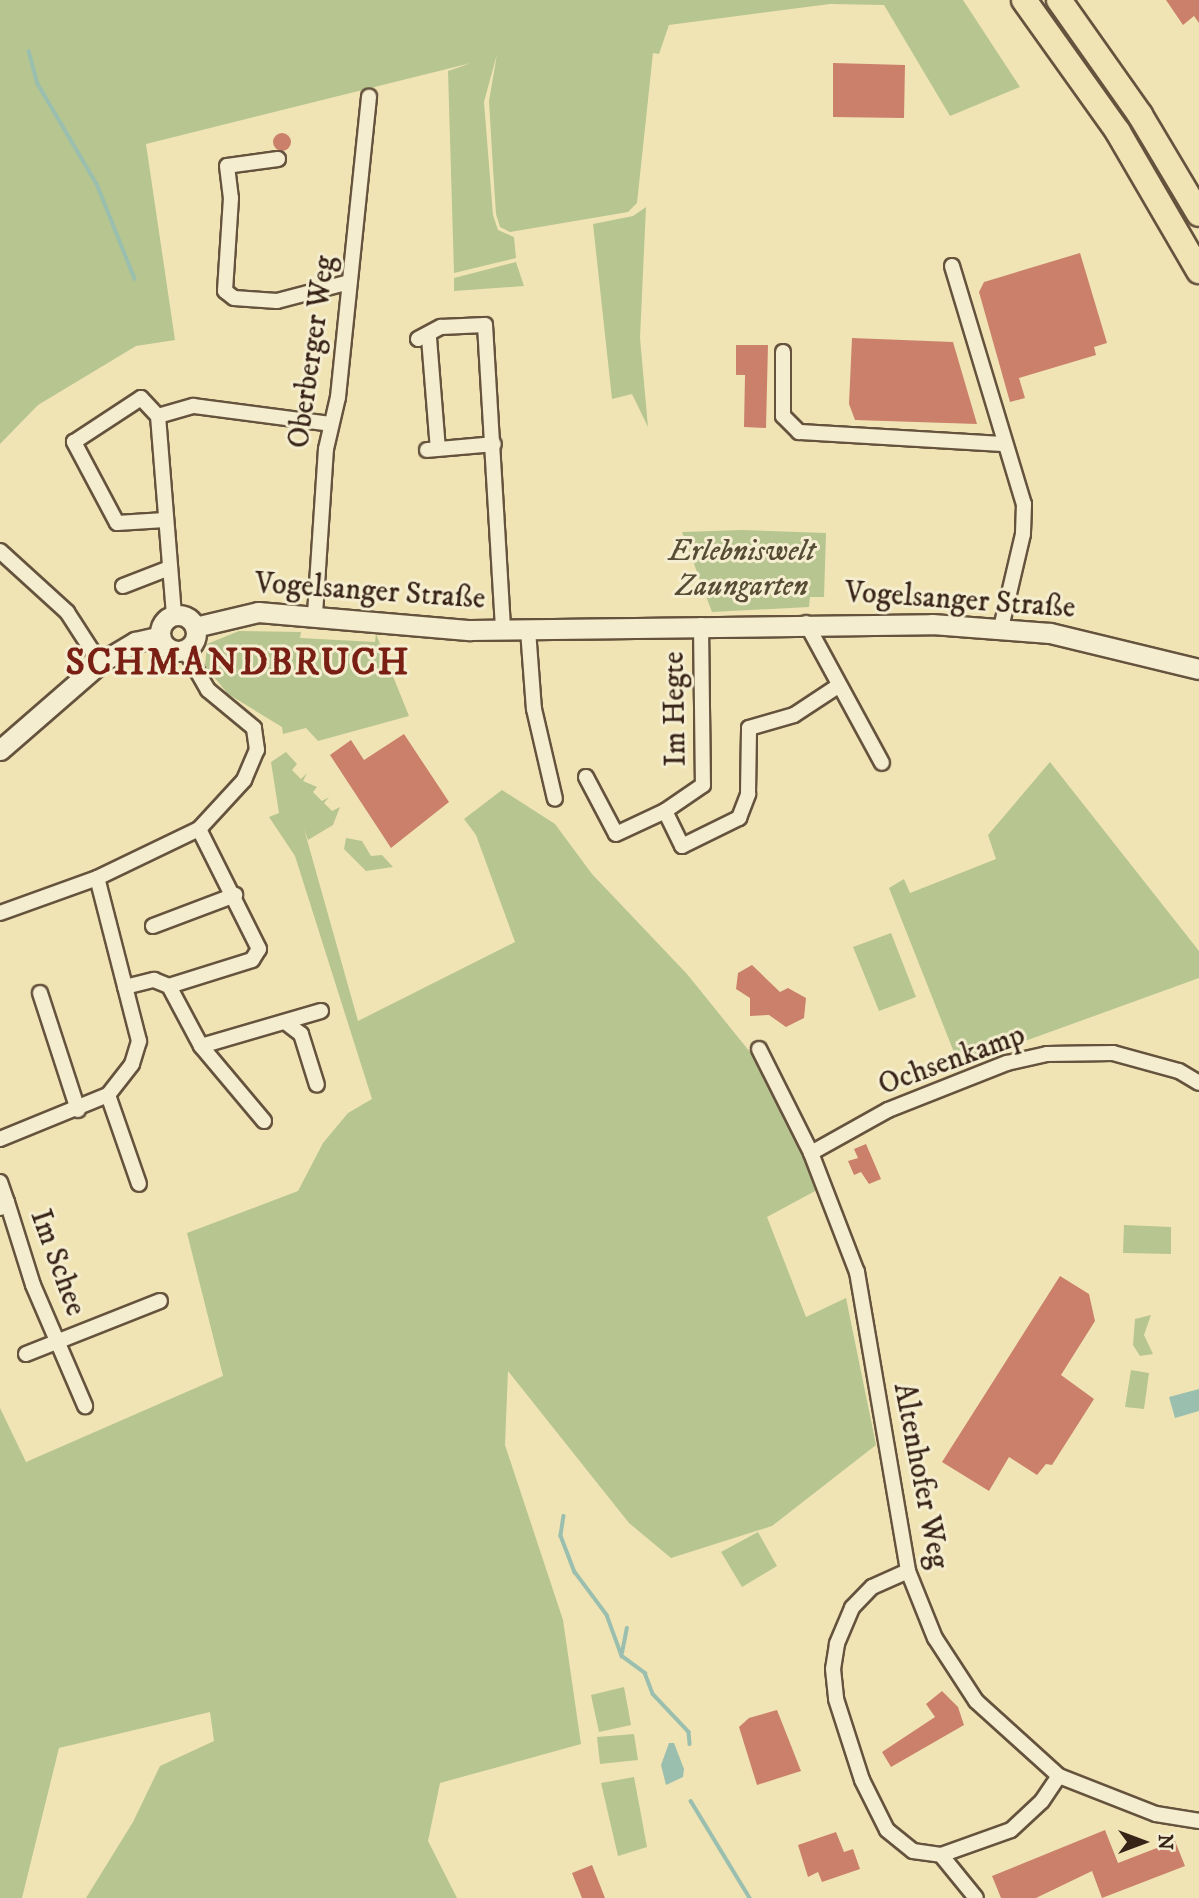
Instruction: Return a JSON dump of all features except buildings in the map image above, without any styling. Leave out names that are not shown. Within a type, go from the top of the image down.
[{"type":"highway","points":[[1024,0],[1118,132],[1199,271]]},
{"type":"highway","points":[[1059,0],[1140,115],[1199,214]]},
{"type":"street","name":"Oberberger Weg","points":[[315,614],[331,424],[350,282],[369,97]]},
{"type":"street","points":[[278,159],[227,166],[230,198],[225,291],[234,298],[277,301],[350,282]]},
{"type":"street","points":[[952,266],[1025,518],[1001,628]]},
{"type":"street","name":"Vogelsanger Straße","points":[[494,444],[433,450],[424,338],[441,327],[485,325],[494,444],[497,491],[503,630]]},
{"type":"street","points":[[783,352],[783,416],[799,432],[1004,444]]},
{"type":"street","points":[[165,520],[117,523],[74,442],[141,398],[158,416],[165,520],[167,569],[174,615]]},
{"type":"street","points":[[158,416],[194,405],[331,424]]},
{"type":"street","points":[[0,551],[67,612],[100,663]]},
{"type":"street","points":[[123,586],[167,569]]},
{"type":"street","name":"Vogelsanger Straße","points":[[195,627],[244,612],[315,614],[503,630],[806,623],[1001,628],[1093,641],[1199,670]]},
{"type":"street","points":[[174,615],[187,618],[195,627],[195,639],[185,650],[171,650],[160,636],[164,621],[174,615]]},
{"type":"street","points":[[806,623],[882,763]]},
{"type":"street","name":"Im Hegte","points":[[586,777],[616,834],[665,811],[703,785],[701,625]]},
{"type":"street","points":[[528,630],[534,709],[555,799]]},
{"type":"street","points":[[0,750],[100,663],[135,642],[160,636]]},
{"type":"street","points":[[0,913],[97,878],[199,829],[244,780],[258,741],[252,725],[208,690],[185,650]]},
{"type":"street","name":"Im Hegte","points":[[665,811],[682,846],[731,826],[748,794],[749,728],[794,715],[838,686]]},
{"type":"street","points":[[125,987],[154,980],[169,986],[252,960],[260,949],[235,895],[199,829]]},
{"type":"street","points":[[0,1139],[78,1111],[108,1095],[132,1064],[139,1041],[97,878]]},
{"type":"street","points":[[153,926],[235,895]]},
{"type":"street","points":[[169,986],[201,1046],[264,1121]]},
{"type":"street","points":[[40,993],[78,1111]]},
{"type":"street","points":[[201,1046],[321,1011]]},
{"type":"street","points":[[285,1022],[301,1034],[317,1085]]},
{"type":"street","name":"Altenhofer Weg","points":[[759,1049],[811,1153],[857,1272],[908,1571],[935,1638],[976,1701],[1059,1776],[1156,1814],[1199,1821]]},
{"type":"street","name":"Ochsenkamp","points":[[811,1153],[888,1110],[1007,1063],[1047,1054],[1113,1053],[1179,1071],[1199,1083]]},
{"type":"street","points":[[108,1095],[139,1185]]},
{"type":"street","name":"Im Schee","points":[[0,1182],[3,1205],[33,1285],[85,1406]]},
{"type":"street","name":"Im Schee","points":[[26,1354],[160,1301]]},
{"type":"street","points":[[908,1571],[873,1587],[852,1608],[836,1644],[836,1699],[862,1780],[887,1830],[913,1851],[941,1855],[1010,1830],[1042,1801],[1059,1776]]},
{"type":"street","points":[[941,1855],[976,1898]]},
{"type":"green space","points":[[0,0],[963,0],[1020,87],[950,116],[884,5],[830,4],[669,25],[659,54],[653,53],[637,203],[628,212],[510,232],[500,227],[496,214],[489,101],[497,54],[484,102],[493,215],[498,230],[514,237],[516,258],[454,273],[448,71],[471,63],[146,144],[175,340],[136,346],[38,405],[0,444]]},
{"type":"green space","points":[[646,207],[640,338],[648,427],[632,394],[612,399],[593,224],[633,216]]},
{"type":"green space","points":[[516,262],[524,286],[454,291],[454,278]]},
{"type":"green space","name":"Erlebniswelt Zaungarten","points":[[742,530],[826,533],[824,597],[810,597],[809,607],[712,612],[682,532]]},
{"type":"green space","points":[[239,631],[301,632],[300,638],[375,642],[376,634],[409,716],[318,741],[306,728],[283,734],[282,727],[228,694],[205,666],[207,644]]},
{"type":"green space","points":[[286,752],[297,764],[292,770],[301,779],[307,773],[303,781],[317,787],[313,792],[322,801],[329,797],[324,803],[332,811],[340,807],[333,825],[308,840],[304,829],[358,1021],[515,942],[476,835],[464,819],[502,790],[555,824],[592,874],[687,974],[754,1057],[802,1147],[817,1190],[767,1217],[806,1317],[846,1298],[876,1445],[772,1526],[671,1558],[629,1523],[508,1371],[505,1445],[563,1620],[581,1744],[440,1783],[428,1841],[457,1898],[86,1898],[133,1822],[160,1766],[214,1741],[210,1712],[59,1748],[22,1898],[0,1898],[0,1408],[26,1462],[223,1376],[187,1233],[298,1191],[323,1143],[348,1113],[372,1099],[295,856],[269,817],[279,813],[271,762]]},
{"type":"green space","points":[[1050,762],[1199,951],[1199,978],[959,1065],[889,888],[904,879],[910,893],[996,859],[988,835]]},
{"type":"green space","points":[[346,838],[362,841],[371,856],[382,855],[393,867],[366,871],[344,849]]},
{"type":"green space","points":[[891,933],[916,997],[879,1011],[853,947]]},
{"type":"green space","points":[[1124,1225],[1171,1227],[1171,1254],[1123,1253]]},
{"type":"green space","points":[[1151,1315],[1144,1335],[1153,1354],[1140,1356],[1133,1345],[1135,1319]]},
{"type":"green space","points":[[1131,1370],[1149,1373],[1144,1409],[1125,1407]]},
{"type":"green space","points":[[758,1532],[777,1566],[742,1587],[721,1552]]},
{"type":"green space","points":[[624,1687],[631,1725],[599,1732],[591,1695]]},
{"type":"green space","points":[[634,1734],[638,1760],[600,1764],[597,1737]]},
{"type":"green space","points":[[634,1777],[647,1847],[618,1856],[601,1783]]},
{"type":"shaded area","points":[[1199,1389],[1199,1411],[1175,1418],[1169,1397]]},
{"type":"shaded area","points":[[669,1743],[674,1743],[684,1769],[683,1777],[666,1785],[661,1765]]},
{"type":"waterway","points":[[29,51],[38,84],[97,184],[135,279]]},
{"type":"waterway","points":[[564,1516],[561,1536],[575,1572],[607,1615],[622,1656],[645,1673],[653,1694],[689,1732],[690,1744]]},
{"type":"waterway","points":[[622,1653],[627,1628]]},
{"type":"waterway","points":[[691,1801],[750,1898]]},
{"type":"district","name":"SCHMANDBRUCH","points":[[238,664]]}]
